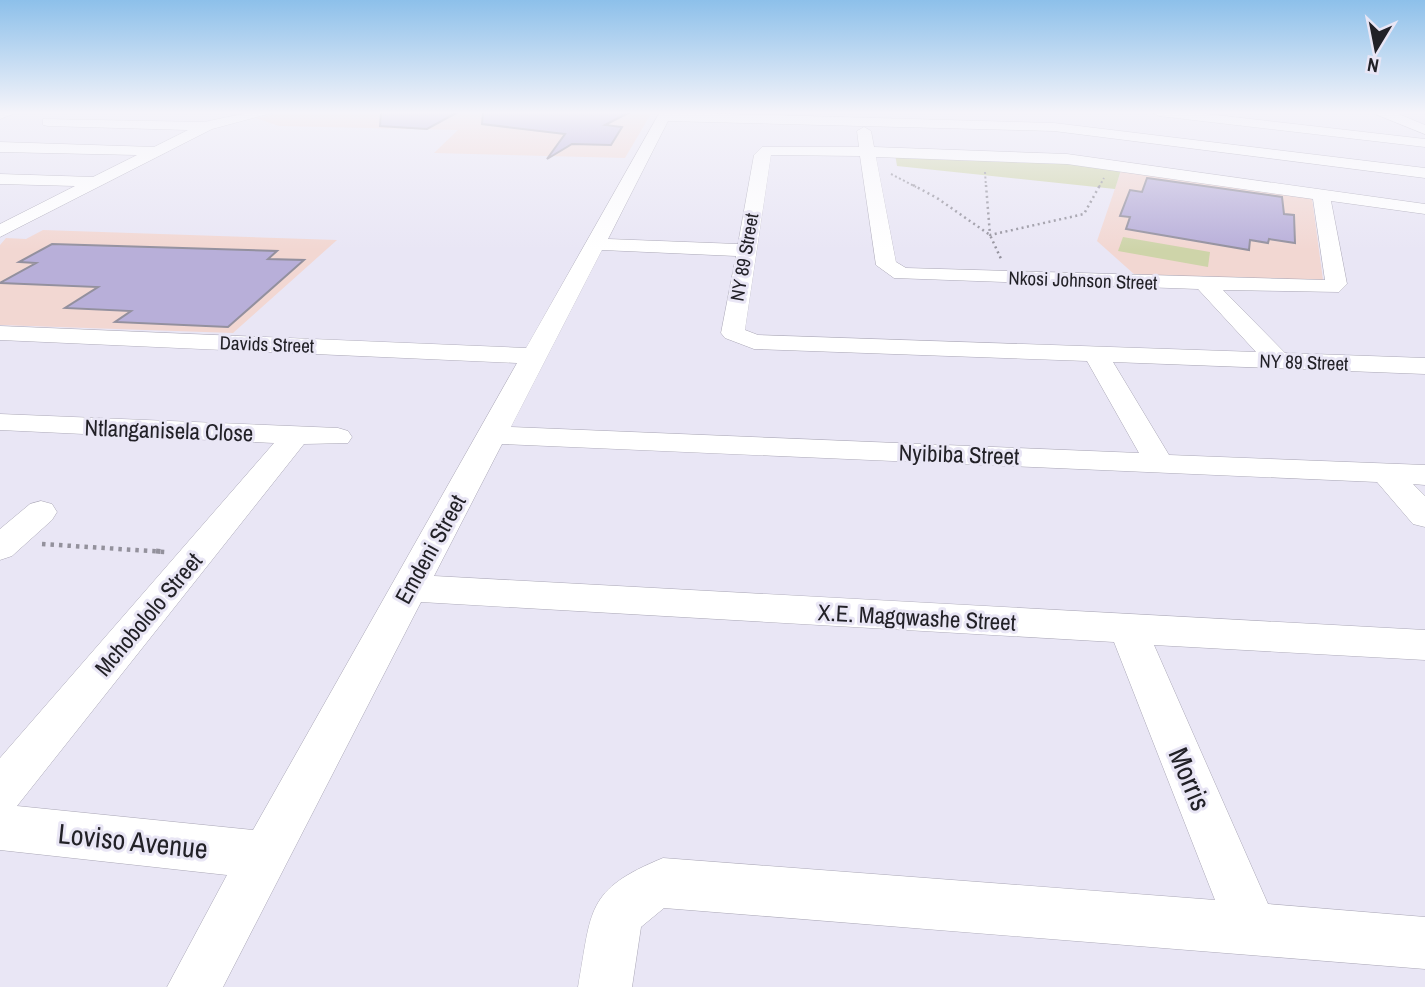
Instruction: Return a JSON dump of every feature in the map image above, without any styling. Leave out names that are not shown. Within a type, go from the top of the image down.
[{"type":"street","points":[[0,231],[142,158]]},
{"type":"street","name":"Emdeni Street","points":[[194,987],[641,158]]},
{"type":"street","name":"NY 89 Street","points":[[763,158],[733,333],[748,342],[1425,366]]},
{"type":"street","name":"Nkosi Johnson Street","points":[[868,158],[888,268],[907,274],[1205,284],[1334,285],[1321,194]]},
{"type":"street","name":"NY 89 Street","points":[[1036,158],[1112,164],[1425,208]]},
{"type":"street","points":[[1305,158],[1425,173]]},
{"type":"street","points":[[0,179],[96,182]]},
{"type":"street","points":[[594,244],[746,250]]},
{"type":"street","points":[[1205,284],[1278,361]]},
{"type":"street","name":"Davids Street","points":[[0,333],[534,356]]},
{"type":"street","points":[[1096,355],[1159,463]]},
{"type":"street","name":"Ntlanganisela Close","points":[[0,422],[338,437]]},
{"type":"street","name":"Mchobololo Street","points":[[0,792],[296,435]]},
{"type":"street","name":"Nyibiba Street","points":[[492,435],[1425,475]]},
{"type":"street","points":[[1387,474],[1425,516]]},
{"type":"street","points":[[4,545],[41,512]]},
{"type":"street","name":"X.E. Magqwashe Street","points":[[409,588],[1425,645]]},
{"type":"street","name":"Morris","points":[[1128,629],[1252,929]]},
{"type":"street","name":"Loviso Avenue","points":[[0,827],[265,855]]},
{"type":"street","points":[[605,987],[616,921],[620,912],[639,893],[663,884],[1425,943]]},
{"type":"path","points":[[984,158],[990,235],[1010,278]]},
{"type":"path","points":[[886,171],[937,198],[990,235],[1084,214],[1112,164]]},
{"type":"path","points":[[4,545],[198,554]]},
{"type":"shaded area","points":[[1122,168],[1312,198],[1323,280],[1135,275],[1097,241]]},
{"type":"shaded area","points":[[43,230],[337,240],[233,333],[0,325],[0,245],[6,238],[26,239]]},
{"type":"green space","points":[[896,158],[1018,158],[1122,167],[1115,189],[897,166]]},
{"type":"green space","points":[[1123,237],[1210,252],[1208,267],[1118,251]]},
{"type":"building","points":[[1147,178],[1282,197],[1284,214],[1294,215],[1295,243],[1269,239],[1268,243],[1250,240],[1249,250],[1126,229],[1130,217],[1120,216],[1130,190],[1142,192]]},
{"type":"building","points":[[52,244],[277,251],[268,259],[304,260],[228,327],[115,322],[131,311],[65,308],[98,287],[0,283],[36,263],[19,262]]}]
